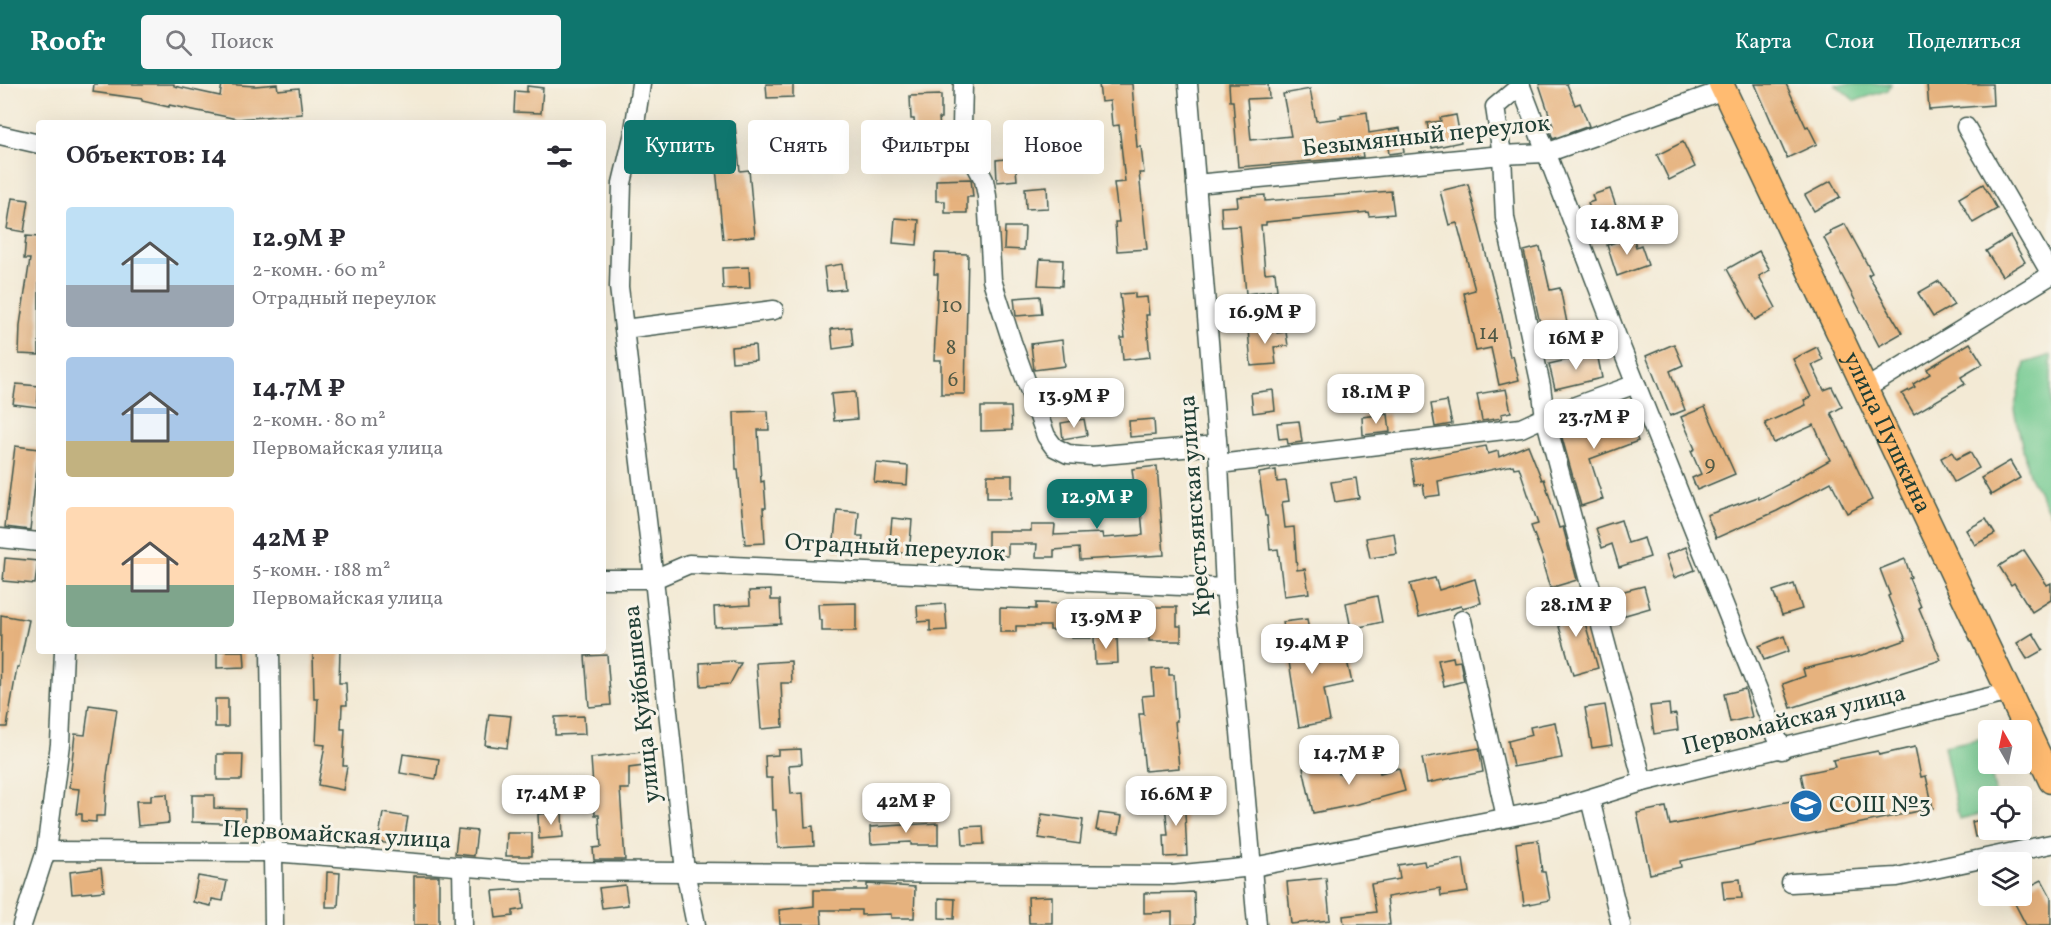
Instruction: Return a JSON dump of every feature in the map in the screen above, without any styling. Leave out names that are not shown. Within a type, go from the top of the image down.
[{"type":"main road","name":"улица Пушкина","points":[[1723,87],[2051,781]]},
{"type":"street","name":"улица Куйбышева","points":[[641,84],[633,137],[622,183],[619,287],[654,579],[685,871],[696,925]]},
{"type":"street","points":[[963,84],[962,127],[968,150],[984,180],[987,196],[992,280],[1046,436],[1054,447],[1068,454],[1092,456],[1217,445]]},
{"type":"street","name":"Крестьянская улица","points":[[1188,84],[1219,464],[1225,588],[1257,925]]},
{"type":"street","points":[[1643,783],[1545,417],[1541,386],[1505,218],[1502,155],[1495,107],[1520,85],[1782,750]]},
{"type":"street","name":"Безымянный переулок","points":[[1196,184],[1502,155],[1546,153],[1723,87]]},
{"type":"street","points":[[1864,389],[2051,275],[1966,127]]},
{"type":"street","points":[[0,135],[36,143]]},
{"type":"street","points":[[624,329],[774,310]]},
{"type":"street","points":[[1219,464],[1521,428],[1636,384]]},
{"type":"street","points":[[0,538],[36,542]]},
{"type":"street","name":"Отрадный переулок","points":[[606,579],[654,579],[689,564],[1225,588]]},
{"type":"street","points":[[1462,620],[1506,817]]},
{"type":"street","points":[[22,925],[46,851],[60,744],[64,654]]},
{"type":"street","points":[[270,654],[274,925]]},
{"type":"street","name":"Первомайская улица","points":[[46,851],[272,852],[521,871],[1173,875],[1253,867],[1562,807],[1643,783],[2010,692]]},
{"type":"street","points":[[1590,799],[1621,925]]},
{"type":"street","points":[[1791,883],[1898,877],[2051,844]]},
{"type":"street","points":[[462,867],[463,925]]},
{"type":"green space","points":[[1835,84],[1891,84],[1888,90],[1855,101]]},
{"type":"green space","points":[[2051,355],[2051,515],[2029,475],[2014,410],[2025,363]]},
{"type":"green space","points":[[1978,739],[1978,774],[1991,774],[1994,786],[1978,786],[1978,815],[1959,819],[1944,746]]},
{"type":"building","points":[[94,84],[174,84],[174,86],[220,96],[222,84],[255,86],[277,84],[278,90],[299,88],[302,114],[237,119],[169,105],[169,107],[142,101],[142,99],[93,92]]},
{"type":"building","points":[[766,84],[793,84],[793,97],[767,98]]},
{"type":"building","points":[[1099,84],[1132,84],[1137,147],[1141,147],[1144,173],[1139,173],[1147,249],[1117,251],[1115,222],[1119,222],[1114,183],[1125,182],[1119,125],[1112,126],[1110,101],[1101,102]]},
{"type":"building","points":[[1229,84],[1268,84],[1269,98],[1247,99],[1251,140],[1291,136],[1283,94],[1310,89],[1316,121],[1367,112],[1369,133],[1400,128],[1404,152],[1389,154],[1388,147],[1362,151],[1363,157],[1238,167],[1233,101],[1230,101]]},
{"type":"building","points":[[1539,84],[1567,84],[1575,105],[1580,103],[1589,126],[1553,139],[1549,128],[1553,126]]},
{"type":"building","points":[[1755,84],[1786,84],[1806,127],[1808,126],[1817,144],[1787,158]]},
{"type":"building","points":[[1927,84],[1992,84],[1993,105],[1929,110]]},
{"type":"building","points":[[527,86],[543,88],[541,113],[514,112],[515,91],[527,92]]},
{"type":"building","points":[[941,95],[941,118],[939,120],[911,119],[910,96]]},
{"type":"building","points":[[1456,115],[1461,142],[1432,148],[1427,123]]},
{"type":"building","points":[[736,133],[740,171],[748,170],[749,174],[755,236],[723,239],[717,174],[736,174]]},
{"type":"building","points":[[1683,142],[1695,167],[1669,180],[1657,155]]},
{"type":"building","points":[[1003,159],[1003,174],[1016,174],[1017,180],[997,182],[996,160]]},
{"type":"building","points":[[971,179],[973,197],[967,197],[967,213],[945,213],[945,201],[936,201],[936,180]]},
{"type":"building","points":[[1831,181],[1840,197],[1814,211],[1805,195]]},
{"type":"building","points":[[1468,184],[1502,316],[1510,357],[1513,356],[1519,380],[1499,385],[1491,348],[1476,351],[1464,293],[1475,290],[1457,223],[1449,225],[1440,191]]},
{"type":"building","points":[[1983,184],[1997,209],[1973,223],[1959,198]]},
{"type":"building","points":[[1047,186],[1048,208],[1026,209],[1025,188]]},
{"type":"building","points":[[1610,189],[1617,209],[1593,217],[1588,203],[1594,201],[1592,195]]},
{"type":"building","points":[[1391,191],[1394,214],[1369,216],[1368,212],[1266,222],[1266,225],[1261,225],[1265,273],[1275,272],[1277,290],[1246,294],[1240,226],[1222,227],[1221,207],[1238,206],[1237,197],[1265,195],[1265,201]]},
{"type":"building","points":[[12,198],[29,200],[24,232],[7,229]]},
{"type":"building","points":[[895,218],[919,220],[917,245],[893,243]]},
{"type":"building","points":[[1845,224],[1872,273],[1868,275],[1902,333],[1879,346],[1824,238],[1831,234],[1830,231]]},
{"type":"building","points":[[1005,227],[1025,227],[1024,250],[1004,249]]},
{"type":"building","points":[[26,236],[36,237],[36,355],[19,354],[20,325],[30,259],[24,259]]},
{"type":"building","points":[[1633,236],[1636,247],[1641,245],[1648,265],[1617,276],[1607,245]]},
{"type":"building","points":[[2010,236],[2025,262],[2002,276],[1986,251]]},
{"type":"building","points":[[1540,247],[1550,290],[1560,288],[1567,323],[1541,328],[1524,251]]},
{"type":"building","points":[[1759,251],[1770,270],[1759,276],[1776,308],[1755,320],[1727,269]]},
{"type":"building","points":[[935,253],[968,254],[965,394],[941,394],[941,360],[934,360],[938,274],[934,274]]},
{"type":"building","points":[[1040,259],[1063,260],[1062,286],[1038,285]]},
{"type":"building","points":[[842,264],[845,289],[827,291],[824,267]]},
{"type":"building","points":[[749,267],[750,288],[723,289],[722,268]]},
{"type":"building","points":[[1939,281],[1954,305],[1933,317],[1918,293]]},
{"type":"building","points":[[1135,293],[1135,298],[1147,297],[1149,315],[1146,315],[1150,357],[1123,360],[1121,338],[1125,338],[1120,294]]},
{"type":"building","points":[[1040,296],[1042,314],[1016,316],[1014,298]]},
{"type":"building","points":[[851,327],[853,346],[833,349],[831,329]]},
{"type":"building","points":[[1276,327],[1277,333],[1286,332],[1288,346],[1274,347],[1276,364],[1251,366],[1248,329]]},
{"type":"building","points":[[1062,340],[1065,366],[1034,370],[1031,344]]},
{"type":"building","points":[[1970,343],[1983,364],[1961,377],[1965,384],[1914,414],[1902,394],[1915,387],[1913,384],[1930,374],[1927,369]]},
{"type":"building","points":[[1674,344],[1683,365],[1670,371],[1685,410],[1670,416],[1646,356]]},
{"type":"building","points":[[755,345],[756,360],[732,362],[731,347]]},
{"type":"building","points":[[1817,347],[1823,360],[1812,365],[1824,390],[1832,387],[1842,407],[1831,413],[1872,500],[1847,513],[1831,482],[1777,511],[1716,538],[1707,515],[1758,497],[1759,499],[1830,460],[1814,425],[1774,443],[1765,423],[1806,405],[1804,400],[1811,397],[1793,359]]},
{"type":"building","points":[[1597,353],[1602,378],[1555,389],[1549,364]]},
{"type":"building","points":[[16,384],[36,386],[36,407],[13,404]]},
{"type":"building","points":[[1506,389],[1511,412],[1501,414],[1502,418],[1482,421],[1477,394]]},
{"type":"building","points":[[1273,390],[1275,410],[1253,413],[1251,393]]},
{"type":"building","points":[[855,392],[857,419],[834,421],[831,394]]},
{"type":"building","points":[[1447,401],[1452,424],[1435,427],[1431,404]]},
{"type":"building","points":[[981,407],[1011,407],[1012,430],[981,431]]},
{"type":"building","points":[[1705,407],[1735,474],[1697,490],[1692,478],[1701,474],[1691,451],[1695,449],[1681,417]]},
{"type":"building","points":[[1626,410],[1638,441],[1590,459],[1603,499],[1581,506],[1559,427],[1581,423],[1582,426]]},
{"type":"building","points":[[768,411],[769,430],[758,430],[761,482],[764,481],[766,508],[763,508],[765,543],[745,544],[738,469],[736,469],[734,412]]},
{"type":"building","points":[[1388,414],[1390,432],[1363,435],[1362,417]]},
{"type":"building","points":[[1084,419],[1087,435],[1063,439],[1061,423]]},
{"type":"building","points":[[1154,419],[1155,435],[1130,437],[1129,421]]},
{"type":"building","points":[[1299,421],[1302,442],[1288,444],[1287,438],[1279,439],[1277,423]]},
{"type":"building","points":[[1528,445],[1542,480],[1544,479],[1559,528],[1563,527],[1577,580],[1550,588],[1543,565],[1545,564],[1531,526],[1538,524],[1519,467],[1514,468],[1513,465],[1438,481],[1440,495],[1425,497],[1423,484],[1415,485],[1411,460],[1486,446],[1488,454],[1498,451],[1499,457]]},
{"type":"building","points":[[15,446],[36,449],[36,476],[30,530],[5,527]]},
{"type":"building","points":[[1952,452],[1956,459],[1970,452],[1979,468],[1954,482],[1941,458]]},
{"type":"building","points":[[2010,461],[2020,478],[1991,495],[1981,478]]},
{"type":"building","points":[[876,463],[908,466],[907,485],[874,482]]},
{"type":"building","points":[[1157,466],[1164,555],[1080,560],[1079,548],[1054,550],[1054,557],[1036,557],[1037,544],[1008,544],[1008,556],[988,556],[988,531],[1031,531],[1031,525],[1055,525],[1054,535],[1102,533],[1103,538],[1143,535],[1140,498],[1127,500],[1125,486],[1134,485],[1132,469]]},
{"type":"building","points":[[1276,470],[1277,482],[1286,481],[1289,501],[1282,502],[1285,528],[1294,527],[1297,570],[1305,569],[1309,593],[1284,596],[1278,549],[1270,550],[1267,516],[1265,516],[1259,473]]},
{"type":"building","points":[[987,475],[1012,475],[1012,498],[987,498]]},
{"type":"building","points":[[1356,478],[1359,498],[1335,502],[1331,482]]},
{"type":"building","points":[[837,510],[859,512],[857,536],[863,536],[861,553],[833,550]]},
{"type":"building","points":[[892,518],[912,520],[909,554],[889,552]]},
{"type":"building","points":[[1986,519],[1995,534],[1975,545],[1966,530]]},
{"type":"building","points":[[1621,520],[1628,543],[1644,538],[1650,557],[1619,567],[1612,544],[1602,548],[1596,528]]},
{"type":"building","points":[[1394,533],[1397,554],[1370,558],[1366,538]]},
{"type":"building","points":[[1686,547],[1695,570],[1674,578],[1666,555]]},
{"type":"building","points":[[2024,550],[2047,585],[2051,583],[2051,600],[2032,612],[2014,583],[2011,585],[1999,566]]},
{"type":"building","points":[[5,558],[36,561],[35,584],[3,581]]},
{"type":"building","points":[[1905,559],[1911,577],[1909,578],[1921,607],[1919,608],[1941,660],[1791,708],[1783,684],[1805,676],[1803,669],[1866,654],[1906,640],[1880,569]]},
{"type":"building","points":[[1435,578],[1439,590],[1475,579],[1481,603],[1419,617],[1410,584]]},
{"type":"building","points":[[1794,584],[1802,609],[1782,615],[1773,591]]},
{"type":"building","points":[[1644,586],[1650,608],[1622,616],[1616,593]]},
{"type":"building","points":[[771,590],[771,600],[780,600],[781,624],[715,627],[714,607],[750,605],[749,591]]},
{"type":"building","points":[[1377,596],[1382,622],[1351,629],[1346,603]]},
{"type":"building","points":[[1579,602],[1598,668],[1573,675],[1554,609]]},
{"type":"building","points":[[856,603],[856,631],[822,631],[818,604]]},
{"type":"building","points":[[1036,603],[1092,605],[1091,638],[1072,638],[1072,631],[1050,630],[1050,626],[1016,626],[1016,632],[1000,632],[1000,608],[1036,609]]},
{"type":"building","points":[[945,604],[947,630],[930,631],[930,621],[918,622],[917,606]]},
{"type":"building","points":[[1148,607],[1177,607],[1177,626],[1181,626],[1181,641],[1149,641]]},
{"type":"building","points":[[1,615],[29,620],[19,667],[17,667],[7,727],[0,727]]},
{"type":"building","points":[[1307,619],[1314,663],[1346,656],[1352,683],[1324,689],[1330,721],[1299,727],[1283,622]]},
{"type":"building","points":[[2033,633],[2043,650],[2027,659],[2017,643]]},
{"type":"building","points":[[1117,636],[1118,663],[1095,664],[1094,637]]},
{"type":"building","points":[[1784,636],[1789,651],[1764,660],[1759,646]]},
{"type":"building","points":[[217,654],[244,654],[245,667],[217,668]]},
{"type":"building","points":[[313,654],[340,654],[339,683],[346,683],[347,705],[342,705],[341,729],[345,729],[343,766],[347,766],[343,790],[318,785],[325,745],[316,744],[318,699],[314,699]]},
{"type":"building","points":[[607,655],[611,705],[589,707],[585,656]]},
{"type":"building","points":[[1453,657],[1454,662],[1460,661],[1464,681],[1444,686],[1438,660]]},
{"type":"building","points":[[734,661],[741,663],[730,684],[701,686],[700,663]]},
{"type":"building","points":[[791,661],[792,683],[781,683],[783,727],[761,729],[756,663]]},
{"type":"building","points":[[1169,668],[1169,675],[1174,675],[1179,768],[1145,771],[1139,714],[1144,714],[1142,696],[1154,695],[1152,669]]},
{"type":"building","points":[[1745,689],[1752,717],[1730,722],[1724,694]]},
{"type":"building","points":[[215,699],[228,699],[228,727],[215,727]]},
{"type":"building","points":[[1669,704],[1670,715],[1676,714],[1678,730],[1654,734],[1650,706]]},
{"type":"building","points":[[89,705],[117,709],[107,776],[105,816],[96,816],[96,822],[82,821],[82,814],[76,814],[79,789],[69,788],[75,734],[85,735]]},
{"type":"building","points":[[1605,705],[1612,745],[1592,748],[1585,708]]},
{"type":"building","points":[[489,714],[511,716],[507,748],[485,745]]},
{"type":"building","points":[[584,716],[585,734],[555,735],[555,717]]},
{"type":"building","points":[[1555,722],[1562,758],[1513,767],[1508,741],[1532,735],[1530,727]]},
{"type":"building","points":[[1915,747],[1921,777],[1926,776],[1933,808],[1680,861],[1681,867],[1650,874],[1637,813],[1666,807],[1670,825],[1806,798],[1801,774],[1835,767],[1833,760],[1878,751],[1879,755]]},
{"type":"building","points":[[1479,748],[1483,772],[1427,783],[1422,758]]},
{"type":"building","points":[[801,749],[802,764],[789,765],[791,794],[803,793],[805,827],[813,826],[814,846],[778,848],[772,778],[766,778],[765,756],[778,755],[778,750]]},
{"type":"building","points":[[642,752],[644,766],[629,768],[629,789],[620,789],[625,860],[594,860],[593,848],[601,847],[599,815],[595,815],[591,758]]},
{"type":"building","points":[[217,754],[243,754],[242,780],[217,780]]},
{"type":"building","points":[[403,754],[439,759],[436,779],[400,773]]},
{"type":"building","points":[[1335,761],[1338,774],[1377,763],[1380,773],[1399,768],[1405,791],[1313,813],[1303,768]]},
{"type":"building","points":[[1184,791],[1187,856],[1165,857],[1164,835],[1168,835],[1165,804],[1172,803],[1171,792]]},
{"type":"building","points":[[167,794],[169,823],[138,826],[136,801],[151,801],[151,795]]},
{"type":"building","points":[[192,795],[214,795],[214,808],[245,809],[245,824],[192,822]]},
{"type":"building","points":[[562,812],[563,837],[539,839],[538,814]]},
{"type":"building","points":[[383,813],[408,817],[403,846],[378,842]]},
{"type":"building","points":[[1099,813],[1122,816],[1119,833],[1096,830]]},
{"type":"building","points":[[1042,814],[1083,820],[1080,844],[1039,838]]},
{"type":"building","points":[[1978,820],[1978,836],[1975,837],[1972,822]]},
{"type":"building","points":[[938,823],[938,845],[911,845],[911,842],[871,844],[870,827]]},
{"type":"building","points":[[983,826],[984,844],[963,845],[962,827]]},
{"type":"building","points":[[458,829],[477,831],[474,856],[455,854]]},
{"type":"building","points":[[507,833],[532,833],[532,856],[506,856]]},
{"type":"building","points":[[1538,840],[1542,872],[1545,872],[1550,900],[1524,905],[1516,843]]},
{"type":"building","points":[[1463,859],[1468,892],[1441,896],[1440,888],[1387,897],[1390,925],[1344,925],[1343,916],[1376,912],[1371,884],[1400,879],[1398,865],[1424,861],[1425,866]]},
{"type":"building","points":[[101,868],[104,891],[72,894],[70,872]]},
{"type":"building","points":[[327,872],[340,873],[338,907],[326,907]]},
{"type":"building","points":[[198,876],[227,881],[223,901],[212,899],[211,906],[193,902]]},
{"type":"building","points":[[414,876],[439,876],[439,925],[414,925]]},
{"type":"building","points":[[1326,878],[1330,920],[1291,924],[1287,882]]},
{"type":"building","points":[[1740,879],[1742,898],[1724,899],[1722,881]]},
{"type":"building","points":[[2042,880],[2051,897],[2051,925],[2026,925],[2016,906],[2032,906],[2032,885]]},
{"type":"building","points":[[867,884],[915,887],[914,918],[891,918],[891,914],[861,915],[861,910],[821,910],[822,925],[780,925],[779,910],[814,906],[814,890],[867,890]]},
{"type":"building","points":[[625,885],[628,905],[602,908],[599,888]]},
{"type":"building","points":[[522,889],[524,909],[513,911],[513,916],[496,918],[493,891]]},
{"type":"building","points":[[1194,892],[1195,925],[1172,925],[1172,912],[1144,913],[1144,893]]},
{"type":"building","points":[[1052,896],[1052,923],[1029,923],[1028,897]]},
{"type":"building","points":[[939,898],[955,899],[954,919],[939,918]]},
{"type":"place","name":"СОШ №3","points":[[1806,806]]}]
